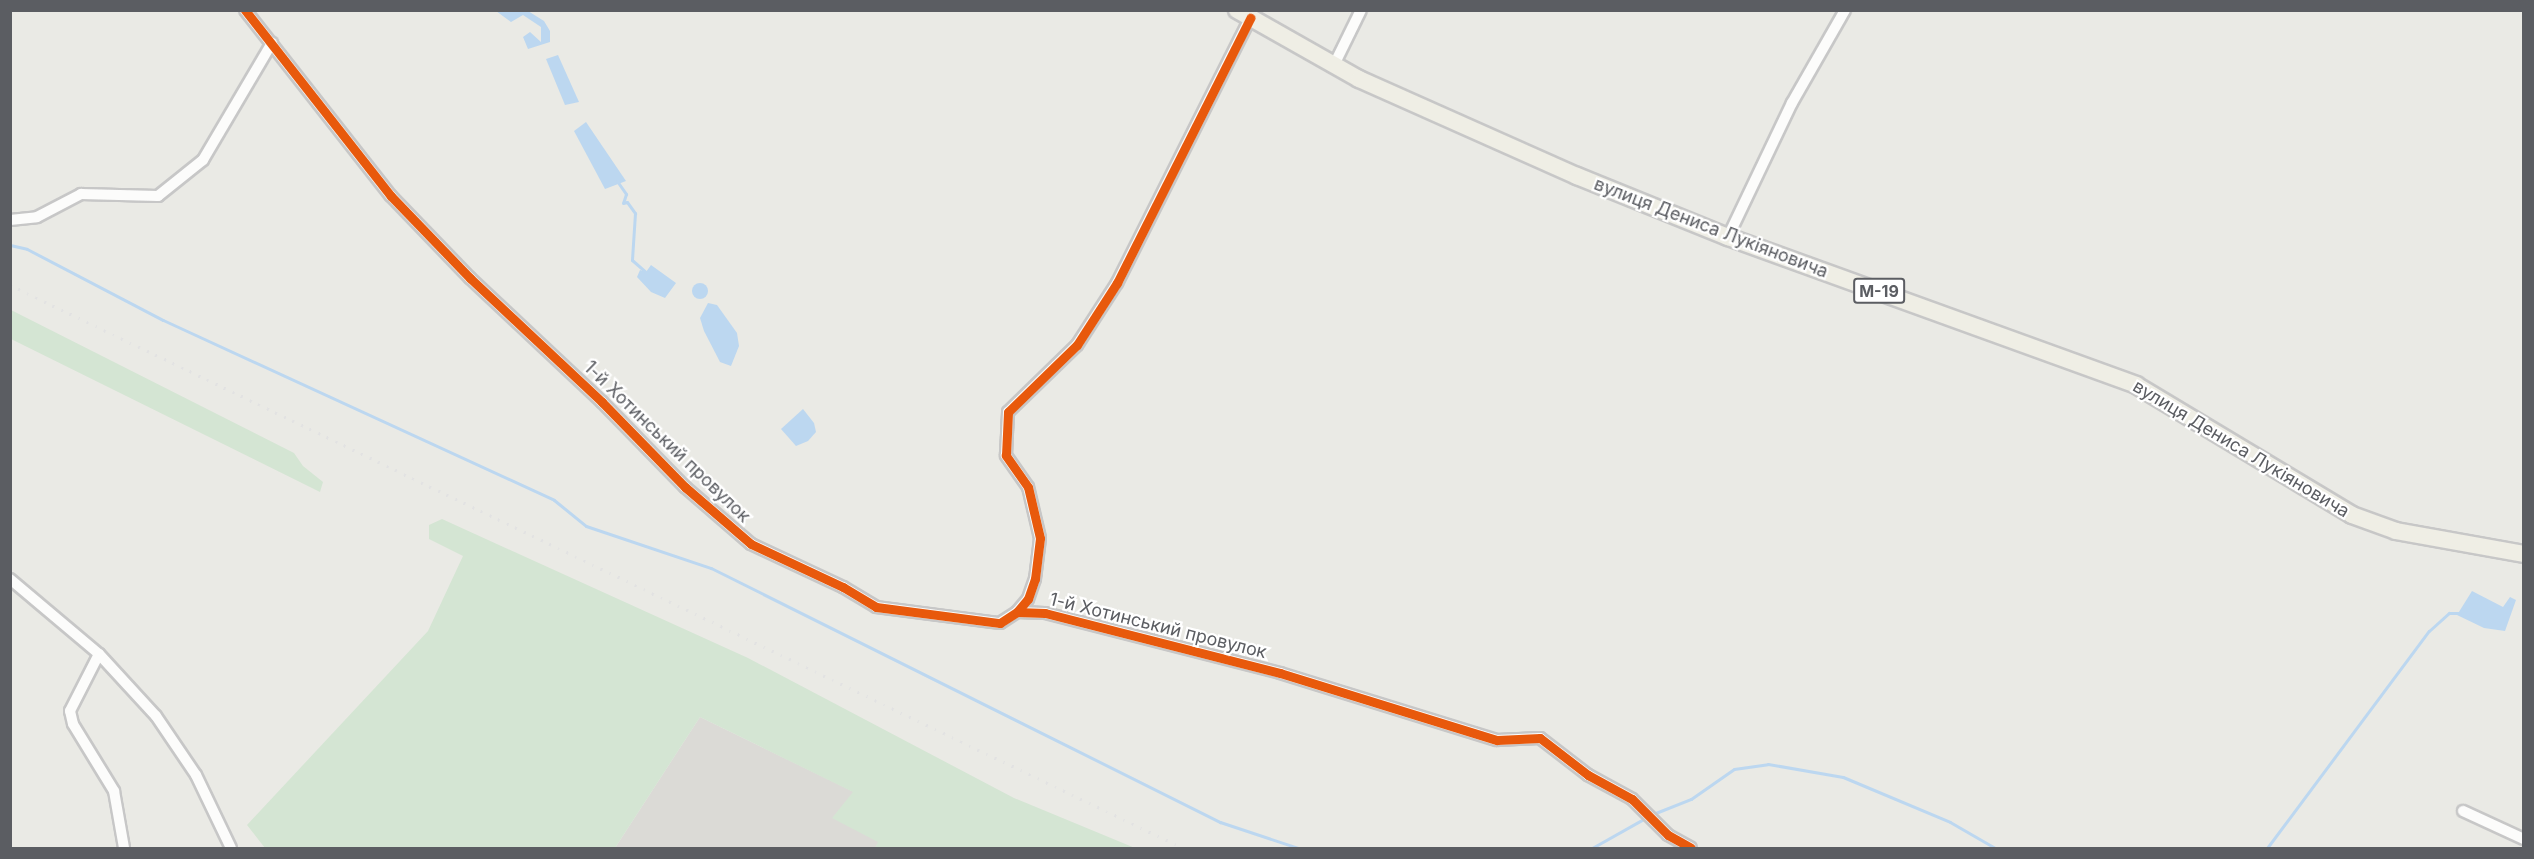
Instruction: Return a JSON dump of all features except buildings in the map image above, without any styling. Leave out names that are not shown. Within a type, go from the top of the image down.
[{"type":"highway","name":"вулиця Дениса Лукіяновича","points":[[1244,14],[1334,65],[1443,120],[1728,237],[2136,385],[2352,515],[2396,531],[2523,554]]},
{"type":"street","name":"1-й Хотинський провулок","points":[[244,10],[392,196],[470,278],[602,402],[685,487],[751,544],[843,587],[876,607],[1000,623],[1017,612],[1045,613],[1112,628],[1280,673],[1497,740],[1540,738],[1588,776],[1632,798],[1668,835],[1691,849]]},
{"type":"street","points":[[1334,65],[1361,10]]},
{"type":"street","points":[[1728,237],[1792,103],[1845,10]]},
{"type":"street","points":[[1017,612],[1028,599],[1035,579],[1040,538],[1028,487],[1006,455],[1008,412],[1077,345],[1117,283],[1244,14]]},
{"type":"street","points":[[10,220],[37,217],[81,194],[158,196],[203,160],[272,43]]},
{"type":"street","points":[[10,579],[99,654],[163,726],[196,775],[231,849]]},
{"type":"street","points":[[99,654],[70,711],[73,724],[114,791],[124,849]]},
{"type":"street","points":[[2463,812],[2523,839]]},
{"type":"shaded area","points":[[700,717],[854,792],[879,842],[875,848],[615,848]]},
{"type":"green space","points":[[11,310],[294,453],[303,466],[323,482],[320,492],[11,339]]},
{"type":"green space","points":[[442,519],[748,658],[1014,798],[1135,848],[875,848],[878,842],[832,818],[853,792],[700,717],[615,848],[265,848],[247,825],[428,631],[463,556],[429,539],[429,525]]},
{"type":"water","points":[[496,11],[528,11],[544,21],[550,31],[550,42],[528,49],[523,37],[530,32],[541,42],[541,27],[523,15],[511,22]]},
{"type":"water","points":[[558,55],[579,102],[565,105],[546,59]]},
{"type":"water","points":[[586,122],[626,181],[605,189],[574,131]]},
{"type":"water","points":[[651,265],[676,283],[665,298],[651,292],[637,277],[640,270],[646,272]]},
{"type":"water","points":[[697,283],[703,283],[708,291],[706,297],[697,299],[692,294],[692,288]]},
{"type":"water","points":[[708,303],[717,305],[737,333],[739,346],[731,366],[720,362],[704,331],[700,318]]},
{"type":"water","points":[[803,409],[814,423],[816,432],[808,441],[796,446],[781,429]]},
{"type":"water","points":[[2472,591],[2503,607],[2510,597],[2516,600],[2505,631],[2484,628],[2457,615]]},
{"type":"waterway","points":[[617,181],[626,194],[623,203],[627,202],[635,213],[632,260],[646,272]]},
{"type":"waterway","points":[[10,245],[27,249],[163,320],[554,500],[586,526],[711,568],[1220,822],[1298,848]]},
{"type":"waterway","points":[[2267,848],[2429,631],[2449,613],[2461,613]]},
{"type":"waterway","points":[[1653,814],[1691,799],[1734,769],[1768,764],[1843,777],[1950,822],[1995,848]]},
{"type":"waterway","points":[[1592,848],[1647,817]]},
{"type":"railway","points":[[10,285],[1183,848]]},
{"type":"cycle path","points":[[245,10],[391,196],[470,278],[602,402],[685,487],[751,544],[843,587],[876,607],[1000,623],[1017,612],[1045,613],[1280,673],[1497,740],[1540,738],[1588,775],[1632,799],[1668,835],[1691,848]]},
{"type":"cycle path","points":[[1017,612],[1028,599],[1035,579],[1040,538],[1028,487],[1006,455],[1008,412],[1077,345],[1117,283],[1250,18]]}]
